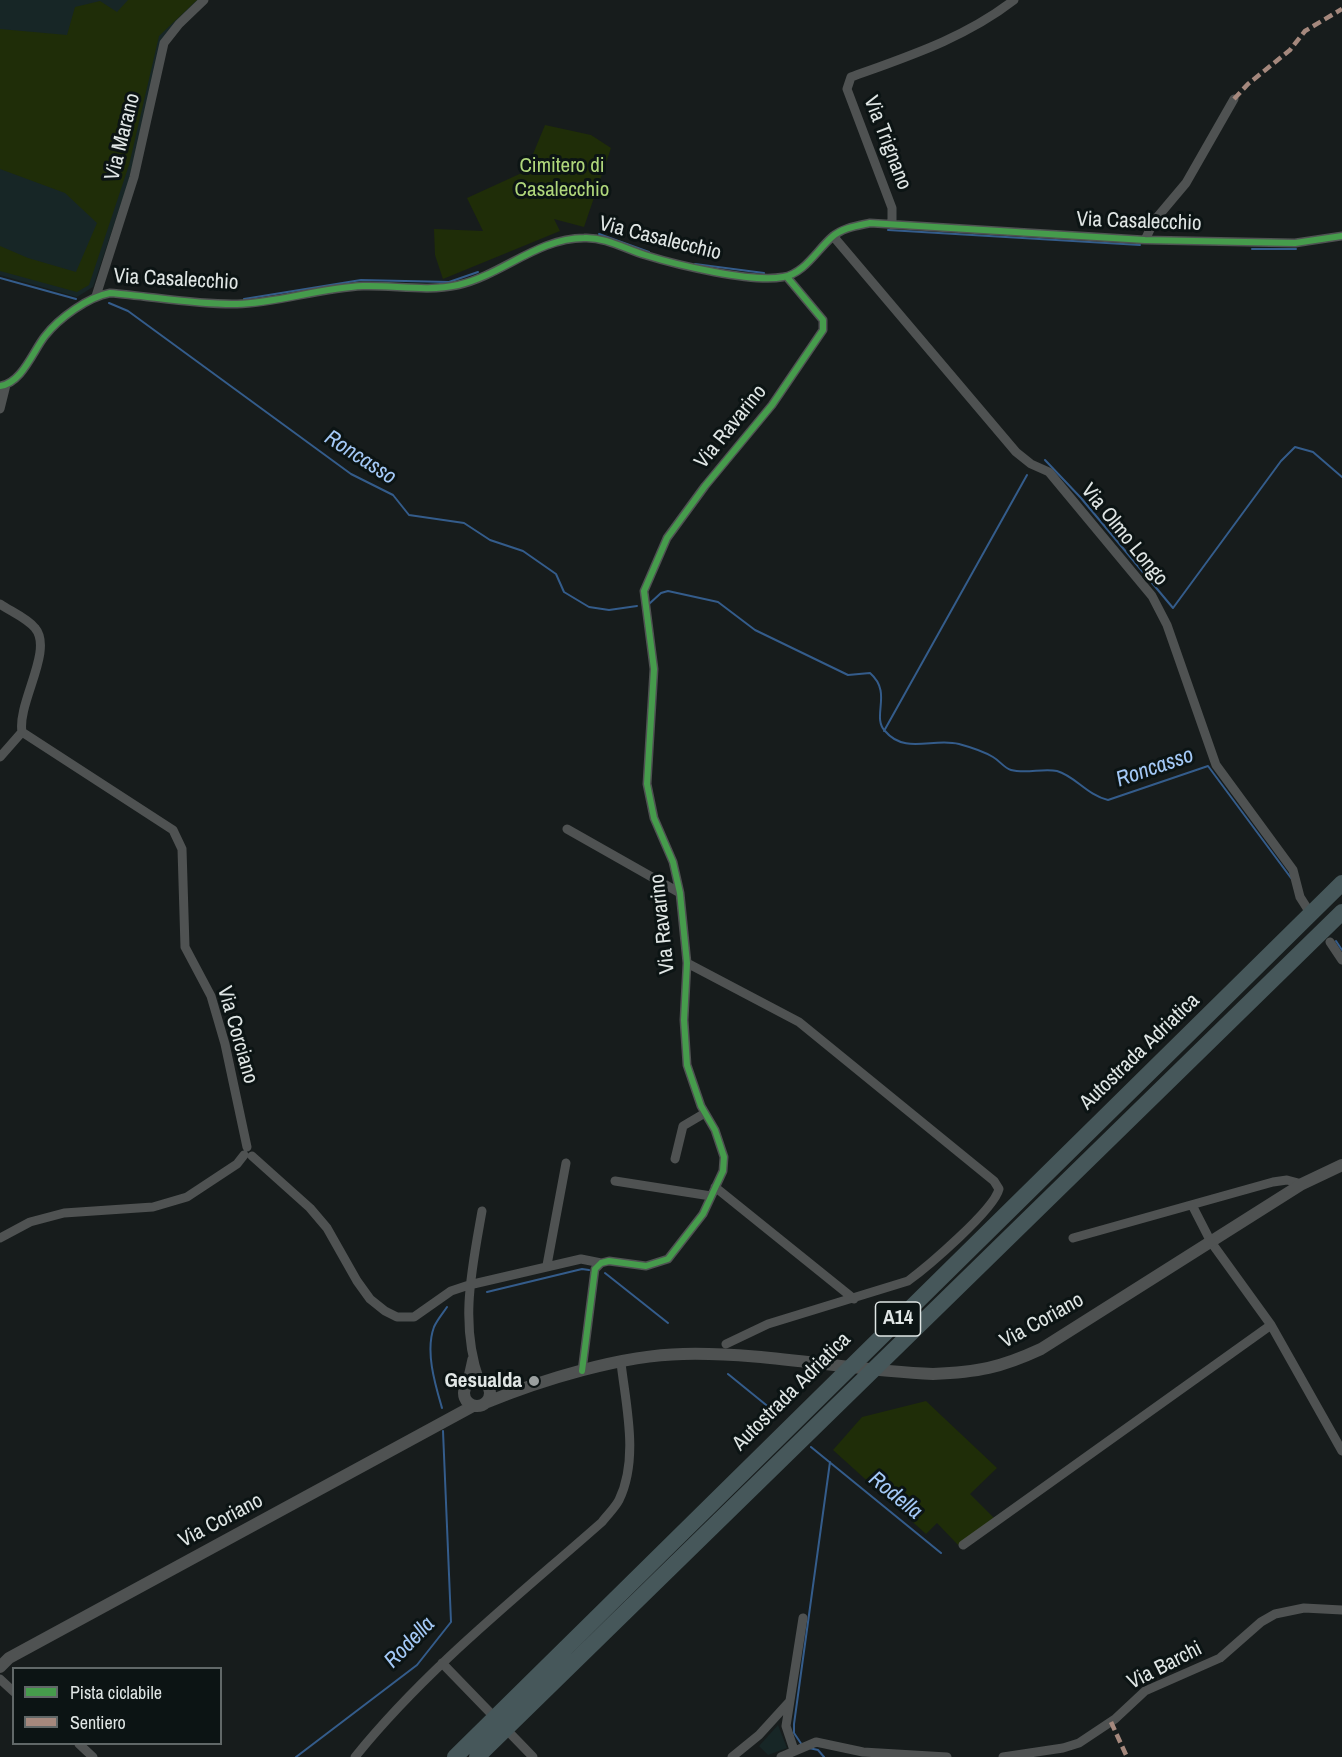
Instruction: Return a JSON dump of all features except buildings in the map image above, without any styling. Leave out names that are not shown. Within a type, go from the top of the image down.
[{"type":"highway","name":"Autostrada Adriatica","points":[[455,1757],[1342,883]]},
{"type":"highway","name":"Autostrada Adriatica","points":[[477,1757],[1342,912]]},
{"type":"main road","name":"Via Coriano","points":[[3,1661],[453,1418],[479,1405],[519,1390],[582,1371],[681,1354],[755,1358],[904,1373],[968,1373],[1005,1365],[1041,1349],[1302,1184],[1342,1165]]},
{"type":"main road","points":[[453,1418],[465,1390],[472,1381],[484,1383],[490,1397],[479,1405],[467,1401],[465,1390]]},
{"type":"main road","name":"Via Coriano","points":[[484,1383],[519,1390]]},
{"type":"street","name":"Via Marano","points":[[96,296],[134,177],[164,43],[179,24],[204,0]]},
{"type":"street","name":"Via Trignano","points":[[892,225],[892,208],[847,89],[851,77],[940,45],[969,30],[1014,0]]},
{"type":"street","name":"Via Casalecchio","points":[[1145,240],[1154,221],[1186,183],[1234,99]]},
{"type":"street","name":"Via Casalecchio","points":[[3,386],[21,372],[46,334],[96,296],[110,293],[237,304],[321,290],[363,286],[425,288],[456,285],[478,279],[552,243],[586,237],[611,242],[686,267],[772,279],[787,277],[809,261],[833,236],[849,227],[870,223],[1145,240],[1294,243],[1342,236]]},
{"type":"street","name":"Via Olmo Longo","points":[[833,236],[1016,452],[1031,464],[1049,472],[1152,596],[1167,625],[1216,765],[1293,870],[1300,897],[1307,908]]},
{"type":"street","name":"Via Ravarino","points":[[247,1153],[310,1209],[327,1228],[370,1299],[397,1317],[414,1317],[451,1291],[547,1265],[581,1259],[601,1263],[614,1262],[646,1266],[668,1259],[693,1230],[723,1172],[724,1157],[715,1130],[691,1082],[687,1065],[684,1020],[687,963],[680,893],[673,862],[654,818],[647,784],[654,669],[644,591],[667,538],[705,486],[772,405],[823,330],[823,320],[787,277]]},
{"type":"street","points":[[0,409],[3,386]]},
{"type":"street","points":[[0,604],[36,628],[42,651],[27,693],[22,732],[0,757]]},
{"type":"street","name":"Via Corciano","points":[[22,732],[173,830],[182,849],[185,947],[211,996],[225,1044],[247,1153]]},
{"type":"street","name":"Via Ravarino","points":[[567,829],[680,893]]},
{"type":"street","points":[[1330,942],[1342,960]]},
{"type":"street","name":"Via Ravarino","points":[[687,963],[712,973],[799,1022],[994,1181],[999,1189],[998,1196],[924,1270],[908,1281],[854,1299]]},
{"type":"street","points":[[675,1159],[683,1126],[705,1113]]},
{"type":"street","points":[[0,1238],[30,1222],[64,1213],[153,1207],[187,1197],[237,1164],[247,1153]]},
{"type":"street","points":[[547,1265],[566,1163]]},
{"type":"street","points":[[615,1180],[713,1192],[854,1299]]},
{"type":"street","name":"Via Coriano","points":[[1073,1238],[1273,1182],[1287,1180],[1302,1184]]},
{"type":"street","points":[[1192,1206],[1211,1242],[1271,1325],[1342,1451]]},
{"type":"street","points":[[465,1390],[472,1359],[467,1306],[482,1211]]},
{"type":"street","points":[[582,1371],[592,1280],[595,1269],[601,1263]]},
{"type":"street","points":[[726,1344],[768,1324],[854,1299]]},
{"type":"street","points":[[963,1545],[1271,1325]]},
{"type":"street","points":[[472,1359],[484,1383]]},
{"type":"street","points":[[355,1757],[376,1731],[602,1522],[618,1502],[626,1482],[629,1460],[621,1363]]},
{"type":"street","name":"Via Barchi","points":[[1003,1757],[1063,1748],[1096,1733],[1145,1691],[1220,1658],[1261,1622],[1275,1614],[1304,1608],[1342,1610]]},
{"type":"street","points":[[801,1748],[786,1726],[803,1618]]},
{"type":"street","points":[[445,1667],[533,1757]]},
{"type":"street","points":[[732,1757],[759,1735],[791,1701]]},
{"type":"street","points":[[781,1757],[816,1742],[863,1752],[946,1757]]},
{"type":"street","points":[[81,1745],[93,1757]]},
{"type":"shaded area","points":[[0,0],[202,0],[178,19],[161,43],[129,180],[93,287],[77,297],[0,275]]},
{"type":"shaded area","points":[[778,1725],[787,1748],[768,1755],[759,1746]]},
{"type":"green space","points":[[128,0],[197,0],[159,36],[129,165],[89,285],[77,292],[0,271],[0,246],[28,258],[76,272],[97,223],[65,193],[0,169],[0,29],[67,35],[75,7],[100,1],[117,12]]},
{"type":"green space","name":"Cimitero di Casalecchio","points":[[545,125],[591,135],[611,148],[584,227],[554,219],[560,231],[443,279],[435,255],[434,229],[483,231],[467,198],[526,171]]},
{"type":"green space","points":[[926,1401],[997,1468],[970,1494],[994,1518],[958,1545],[937,1523],[926,1534],[833,1450],[862,1417]]},
{"type":"waterway","name":"Roncasso","points":[[888,230],[1140,245]]},
{"type":"waterway","name":"Roncasso","points":[[599,234],[649,252]]},
{"type":"waterway","name":"Roncasso","points":[[1252,249],[1296,249]]},
{"type":"waterway","name":"Roncasso","points":[[695,264],[764,273]]},
{"type":"waterway","name":"Roncasso","points":[[244,299],[361,280],[449,282],[478,272]]},
{"type":"waterway","name":"Roncasso","points":[[0,278],[76,299]]},
{"type":"waterway","name":"Roncasso","points":[[109,303],[128,311],[351,474],[393,495],[409,515],[464,523],[490,540],[523,551],[556,574],[564,592],[589,607],[609,610],[637,606]]},
{"type":"waterway","name":"Roncasso","points":[[1045,460],[1081,498],[1173,608],[1281,461],[1295,447],[1313,452],[1342,477]]},
{"type":"waterway","name":"Roncasso","points":[[884,731],[1027,475]]},
{"type":"waterway","name":"Roncasso","points":[[649,604],[661,593],[668,591],[718,602],[755,630],[848,675],[870,673],[880,688],[881,725],[893,738],[901,742],[911,744],[949,742],[976,749],[1011,770],[1057,771],[1108,800],[1208,766],[1291,878]]},
{"type":"waterway","name":"Roncasso","points":[[1336,941],[1342,950]]},
{"type":"waterway","name":"Rodella","points":[[487,1292],[582,1269],[589,1270]]},
{"type":"waterway","name":"Rodella","points":[[605,1273],[668,1323]]},
{"type":"waterway","name":"Rodella","points":[[442,1408],[432,1368],[430,1346],[434,1327],[447,1307]]},
{"type":"waterway","name":"Rodella","points":[[728,1374],[776,1413]]},
{"type":"waterway","name":"Rodella","points":[[296,1757],[417,1665],[451,1622],[443,1431]]},
{"type":"waterway","name":"Rodella","points":[[811,1447],[941,1553]]},
{"type":"waterway","name":"Rodella","points":[[802,1745],[794,1733],[794,1724],[830,1462]]},
{"type":"waterway","name":"Rodella","points":[[809,1748],[818,1750],[824,1757]]},
{"type":"marked path","points":[[1234,99],[1248,84],[1290,50],[1305,31],[1342,9]]},
{"type":"marked path","points":[[1111,1722],[1127,1757]]},
{"type":"cycle path","points":[[0,386],[8,384],[21,373],[45,336],[58,322],[74,309],[101,295],[110,293],[189,302],[237,304],[347,287],[446,287],[474,280],[551,244],[584,238],[600,239],[676,264],[753,278],[769,278],[791,275],[810,261],[826,242],[840,231],[870,223],[1145,240],[1295,243],[1342,236]]},
{"type":"cycle path","points":[[582,1371],[595,1269],[601,1263],[609,1261],[646,1266],[668,1259],[703,1214],[723,1171],[724,1157],[715,1130],[701,1106],[687,1065],[684,1020],[687,963],[680,893],[673,862],[654,818],[647,784],[654,669],[644,591],[667,538],[705,486],[772,405],[823,330],[823,320],[787,277]]},
{"type":"place","name":"Gesualda","points":[[534,1381]]}]
